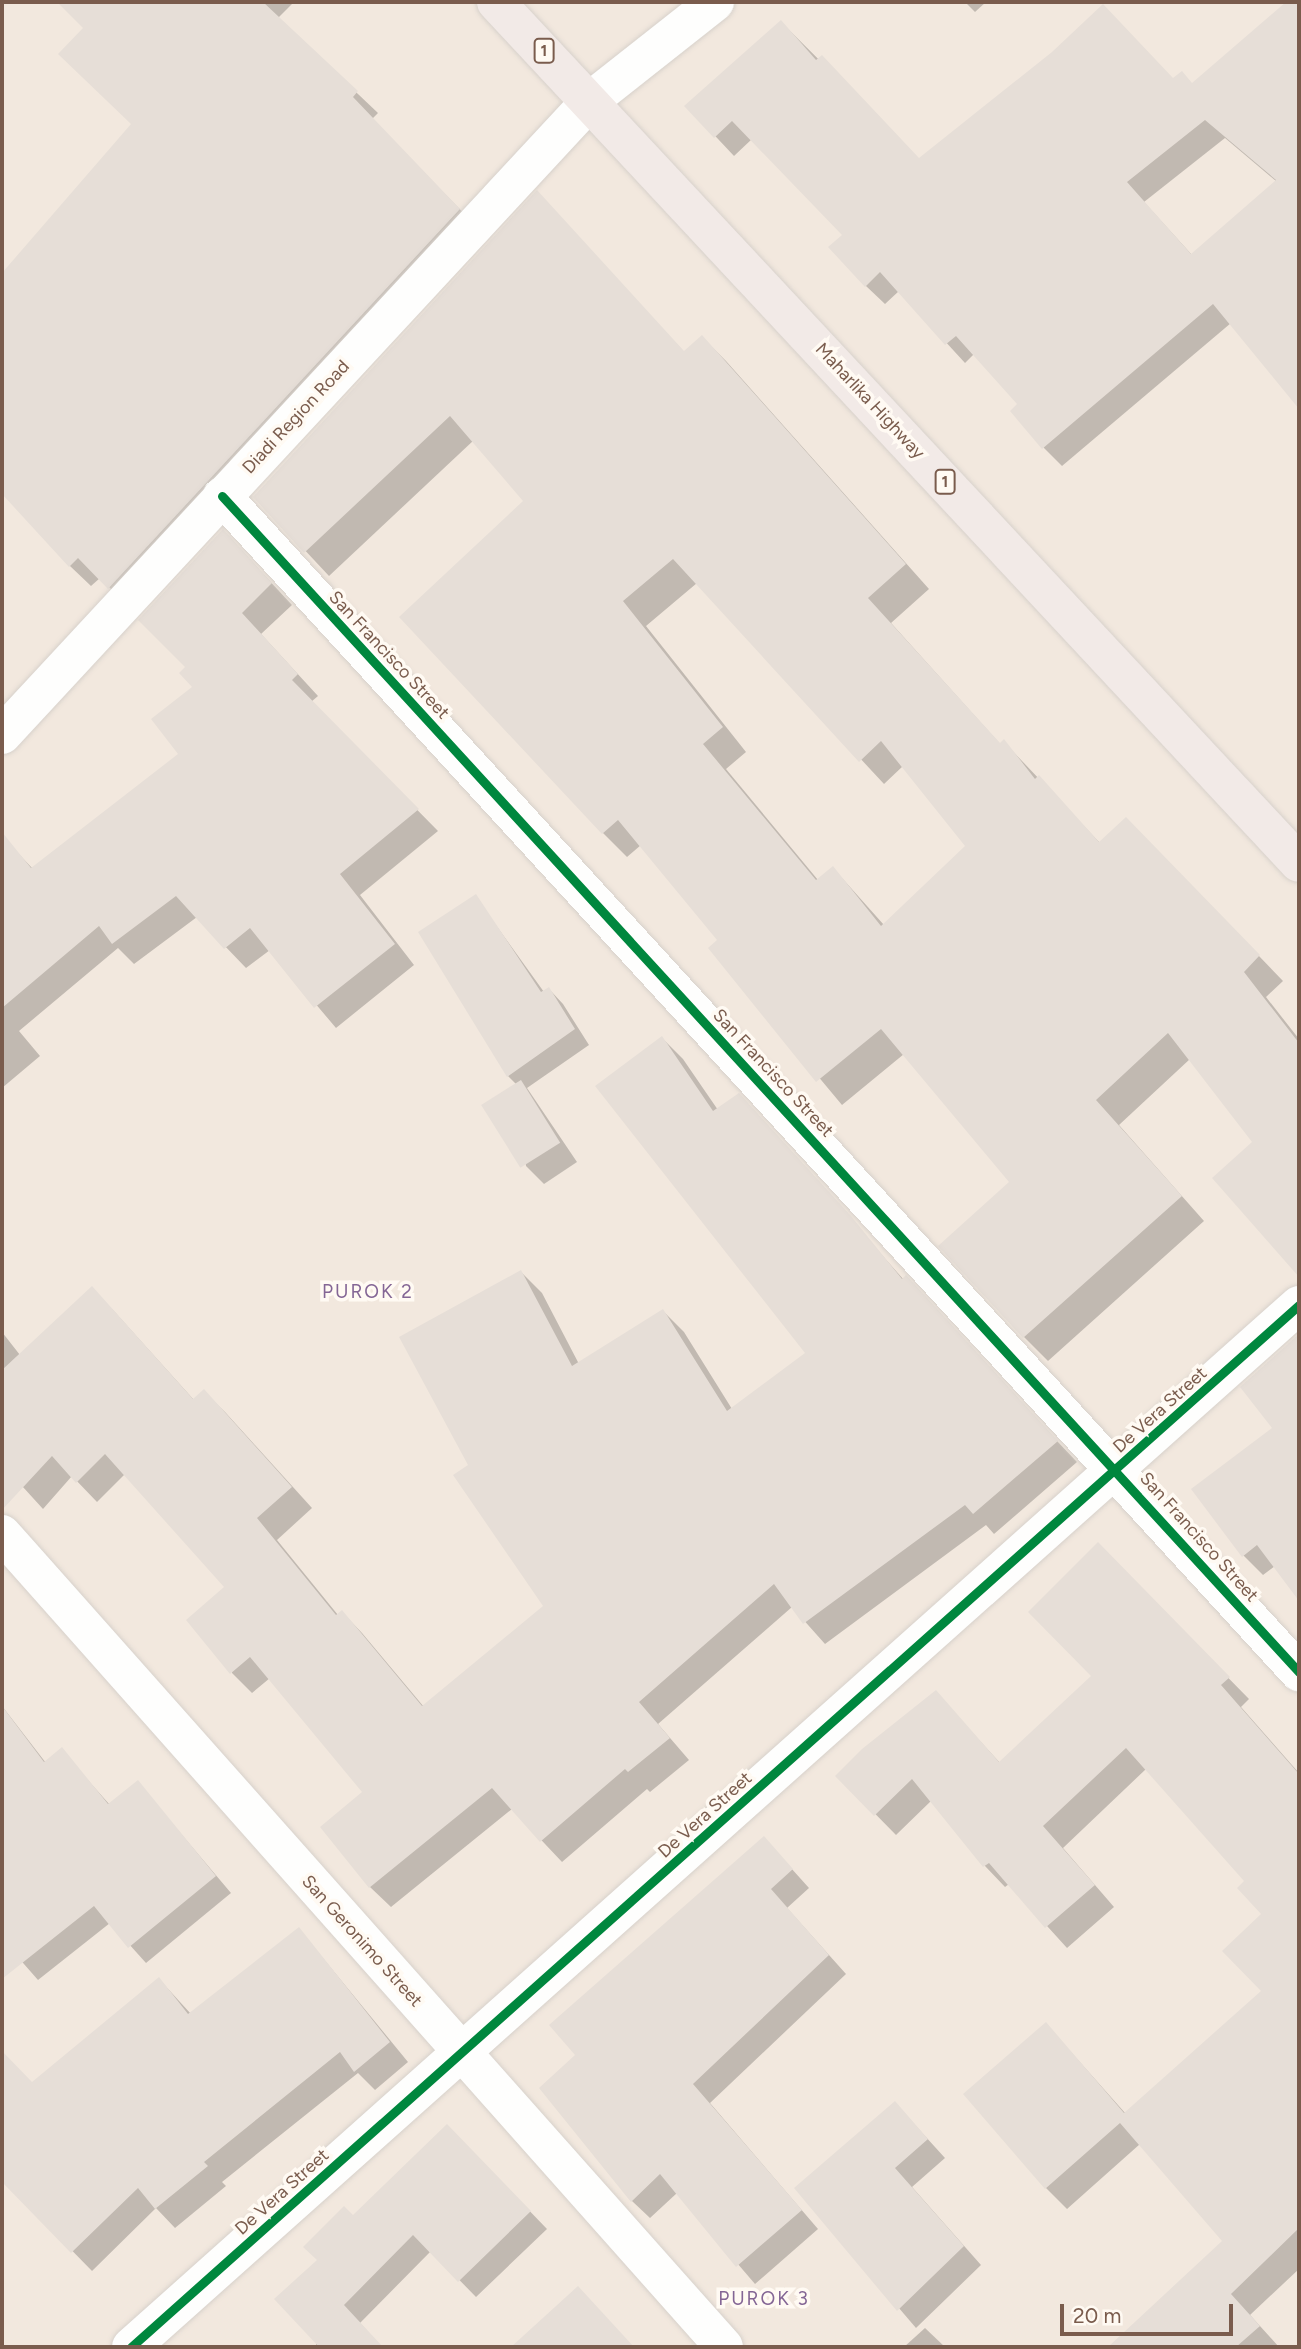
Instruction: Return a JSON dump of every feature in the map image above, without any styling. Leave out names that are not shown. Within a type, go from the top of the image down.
[{"type":"highway","name":"Maharlika Highway","points":[[496,2],[591,100],[1299,863]]},
{"type":"street","name":"Diadi Region Road","points":[[2,735],[591,100],[715,2]]},
{"type":"street","name":"San Francisco Street","points":[[222,496],[1117,1470],[1299,1672]]},
{"type":"street","name":"De Vera Street","points":[[131,2347],[1117,1470],[1299,1304]]},
{"type":"street","name":"San Geronimo Street","points":[[2,1534],[724,2347]]},
{"type":"shaded area","points":[[2,2],[1299,2],[1299,2347],[2,2347]]},
{"type":"building","points":[[57,2],[263,2],[358,91],[353,97],[460,209],[108,589],[78,558],[69,567],[2,494],[2,273],[131,124],[58,54],[83,28]]},
{"type":"building","points":[[1286,2],[1299,2],[1299,409],[1213,304],[1042,449],[1010,411],[1017,404],[956,336],[945,345],[880,272],[865,287],[828,247],[842,235],[732,121],[714,138],[684,106],[781,20],[816,60],[822,55],[919,158],[1052,52],[1103,4],[1173,78],[1182,71],[1192,83]],"holes":[[[1205,120],[1276,180],[1191,254],[1127,182]]]},
{"type":"building","points":[[537,190],[684,351],[702,335],[906,564],[868,598],[1000,743],[1004,739],[1035,779],[1039,775],[1099,842],[1126,817],[1260,955],[1244,972],[1299,1043],[1299,1277],[1212,1178],[1252,1142],[1168,1033],[1096,1100],[1182,1196],[1023,1338],[938,1246],[1009,1182],[881,1029],[816,1082],[708,948],[717,940],[618,820],[602,834],[399,617],[523,501],[450,416],[304,553],[253,497]],"holes":[[[673,559],[859,762],[881,741],[965,846],[881,926],[833,866],[816,880],[703,744],[723,727],[623,601]]]},
{"type":"building","points":[[223,529],[272,583],[242,613],[298,674],[292,680],[419,809],[340,874],[395,944],[314,1008],[250,928],[224,949],[176,896],[112,944],[99,926],[2,1008],[2,832],[31,868],[178,754],[151,719],[192,687],[179,673],[185,667],[138,620]]},
{"type":"building","points":[[476,894],[541,992],[549,987],[575,1029],[507,1077],[418,932]]},
{"type":"building","points":[[662,1036],[713,1111],[739,1093],[851,1216],[902,1279],[906,1275],[1058,1441],[973,1514],[965,1505],[803,1624],[774,1584],[639,1702],[670,1738],[628,1772],[625,1769],[540,1842],[492,1788],[369,1888],[320,1827],[362,1792],[250,1657],[230,1674],[186,1620],[224,1587],[105,1454],[76,1483],[52,1456],[2,1510],[2,1370],[92,1286],[193,1399],[204,1389],[292,1487],[257,1518],[336,1615],[342,1610],[422,1706],[543,1606],[453,1475],[468,1465],[399,1337],[521,1270],[572,1366],[663,1309],[727,1411],[805,1353],[595,1086]]},
{"type":"building","points":[[521,1080],[560,1143],[520,1168],[481,1105]]},
{"type":"building","points":[[1299,1334],[1299,1601],[1257,1545],[1242,1557],[1191,1489],[1272,1428],[1240,1387]]},
{"type":"building","points":[[1098,1542],[1230,1677],[1221,1685],[1299,1774],[1299,2228],[1231,2294],[1260,2326],[1236,2347],[1108,2347],[1222,2241],[1120,2123],[1045,2189],[963,2094],[1046,2022],[1124,2113],[1261,1991],[1222,1951],[1261,1914],[1237,1888],[1244,1881],[1126,1748],[1043,1826],[1095,1885],[1045,1928],[989,1863],[983,1867],[912,1779],[874,1816],[835,1776],[862,1749],[936,1690],[999,1762],[1091,1676],[1028,1612]]},
{"type":"building","points":[[2,1706],[44,1762],[62,1747],[108,1804],[138,1780],[216,1876],[128,1948],[94,1906],[2,1979]]},
{"type":"building","points":[[764,1836],[793,1869],[771,1889],[829,1955],[693,2084],[802,2210],[736,2267],[660,2174],[631,2202],[539,2088],[575,2055],[549,2025]]},
{"type":"building","points":[[299,1927],[390,2042],[354,2072],[340,2052],[204,2162],[208,2166],[155,2209],[138,2188],[71,2253],[2,2182],[2,2051],[32,2082],[159,1977],[188,2014]]},
{"type":"building","points":[[895,2101],[928,2139],[895,2168],[964,2246],[897,2311],[794,2188]]},
{"type":"building","points":[[447,2124],[531,2211],[458,2282],[413,2235],[344,2305],[383,2347],[319,2347],[274,2299],[317,2260],[303,2247],[344,2206],[353,2215]]},
{"type":"building","points":[[578,2286],[634,2347],[511,2347]]},
{"type":"cycle path","points":[[222,496],[1299,1672]]},
{"type":"cycle path","points":[[131,2347],[1299,1305]]},
{"type":"district","name":"PUROK 2","points":[[368,1292]]},
{"type":"district","name":"PUROK 3","points":[[764,2299]]}]
